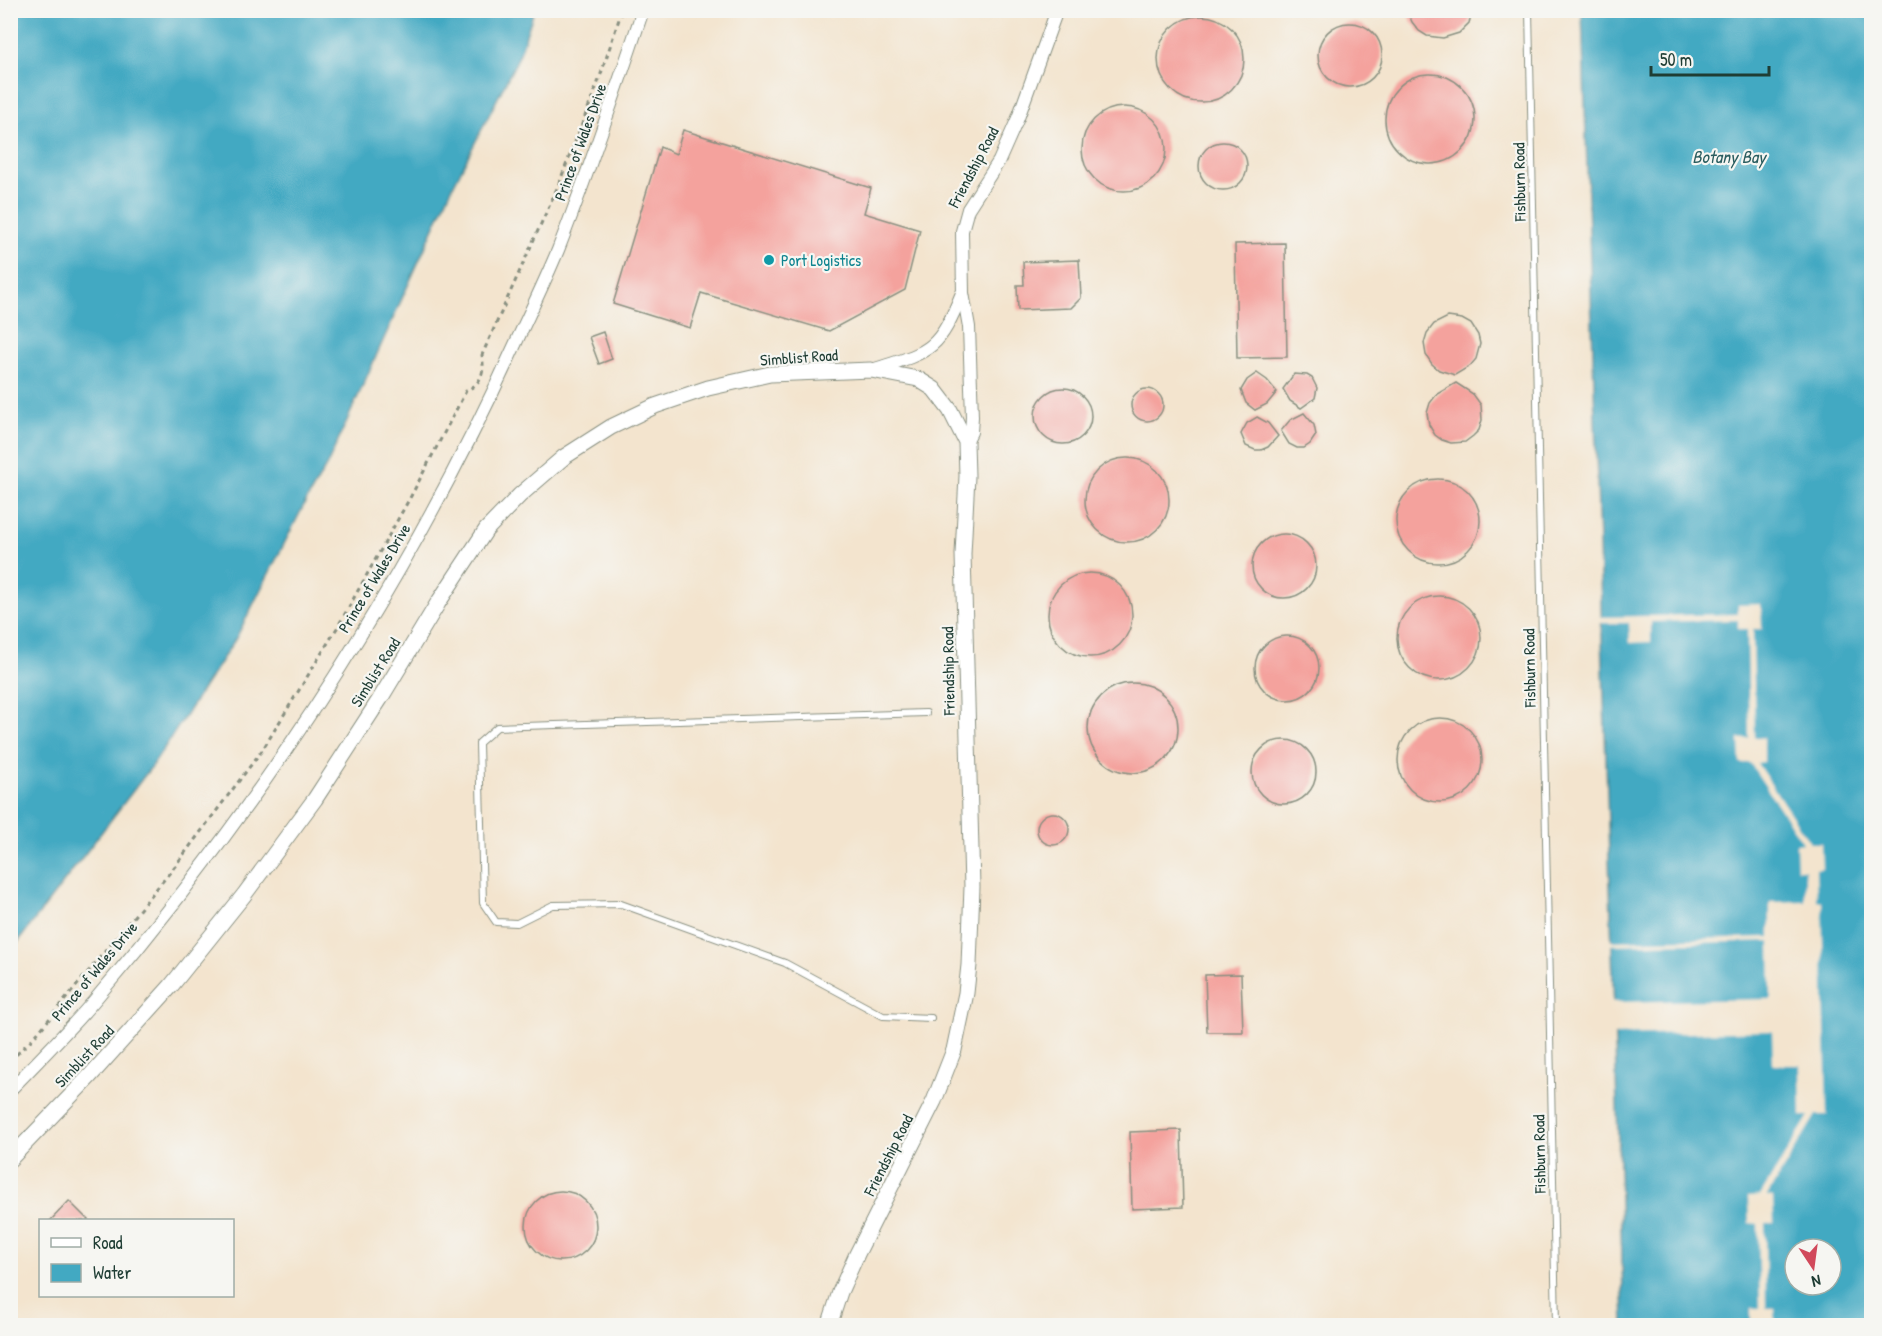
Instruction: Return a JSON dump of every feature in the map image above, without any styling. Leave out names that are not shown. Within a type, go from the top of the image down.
[{"type":"street","name":"Prince of Wales Drive","points":[[10,1090],[92,1003],[187,886],[285,751],[384,596],[434,509],[466,447],[557,252],[599,142],[642,10]]},
{"type":"street","name":"Friendship Road","points":[[829,1326],[840,1292],[857,1254],[934,1101],[954,1050],[966,993],[971,938],[972,887],[963,554],[967,476],[966,442],[972,432],[972,417],[969,327],[963,292],[962,231],[968,209],[999,161],[1018,118],[1057,10]]},
{"type":"street","name":"Simblist Road","points":[[871,370],[916,356],[937,342],[947,330],[963,292]]},
{"type":"street","name":"Simblist Road","points":[[10,1159],[90,1077],[171,986],[244,895],[315,799],[486,530],[520,495],[564,457],[611,427],[655,406],[708,388],[770,374],[871,370],[918,379],[934,390],[950,410],[966,442]]},
{"type":"lane","name":"Fishburn Road","points":[[1529,10],[1556,1326]]},
{"type":"lane","points":[[926,713],[497,727],[479,742],[479,754],[483,903],[496,922],[517,923],[553,905],[621,904],[784,963],[883,1016],[931,1018]]},
{"type":"path","points":[[10,1061],[36,1035],[172,870],[256,758],[337,628],[411,496],[466,391],[476,386],[484,368],[482,355],[558,186],[599,80],[622,10]]},
{"type":"water","points":[[11,10],[534,11],[519,56],[451,190],[327,465],[236,638],[155,762],[11,951]]},
{"type":"water","name":"Botany Bay","points":[[1582,11],[1871,11],[1871,1325],[1624,1325]]},
{"type":"pier","points":[[1761,604],[1762,629],[1753,629],[1755,738],[1764,738],[1764,762],[1757,763],[1810,843],[1821,843],[1822,868],[1816,869],[1817,900],[1822,901],[1827,1115],[1816,1115],[1767,1196],[1773,1197],[1774,1223],[1765,1223],[1766,1308],[1775,1308],[1776,1326],[1751,1325],[1751,1308],[1760,1308],[1758,1224],[1749,1223],[1748,1197],[1760,1196],[1809,1116],[1801,1116],[1800,1065],[1773,1065],[1772,1031],[1612,1035],[1611,1002],[1771,999],[1770,941],[1609,945],[1609,941],[1770,937],[1770,902],[1805,901],[1805,869],[1797,869],[1796,844],[1803,843],[1750,763],[1740,763],[1739,739],[1749,738],[1747,629],[1738,629],[1738,620],[1651,622],[1651,642],[1630,643],[1629,623],[1599,623],[1598,617],[1738,614],[1738,605]]},
{"type":"building","points":[[1407,10],[1473,10],[1469,23],[1459,33],[1443,38],[1427,36],[1419,31]]},
{"type":"building","points":[[1201,16],[1225,23],[1237,35],[1244,59],[1237,83],[1225,95],[1201,102],[1177,95],[1165,83],[1158,59],[1165,35],[1177,23]]},
{"type":"building","points":[[1344,23],[1356,23],[1373,32],[1380,43],[1382,55],[1380,67],[1373,78],[1356,87],[1344,87],[1332,82],[1323,73],[1318,61],[1318,49],[1323,37],[1332,28]]},
{"type":"building","points":[[1430,74],[1447,77],[1462,87],[1472,102],[1475,119],[1472,136],[1462,151],[1447,161],[1430,164],[1413,161],[1398,151],[1388,136],[1385,119],[1388,102],[1398,87],[1413,77]]},
{"type":"building","points":[[1124,107],[1140,110],[1154,119],[1163,133],[1166,149],[1163,165],[1154,179],[1140,188],[1124,191],[1108,188],[1094,179],[1085,165],[1082,149],[1085,133],[1094,119],[1108,110]]},
{"type":"building","name":"Port Logistics","points":[[683,130],[871,188],[864,213],[920,230],[905,290],[829,331],[701,293],[690,328],[613,304],[660,147],[676,154]]},
{"type":"building","points":[[1218,142],[1228,142],[1240,149],[1247,161],[1247,171],[1240,183],[1228,190],[1218,190],[1203,179],[1199,171],[1199,161],[1210,146]]},
{"type":"building","points":[[1285,243],[1287,357],[1237,358],[1235,244]]},
{"type":"building","points":[[1079,260],[1081,298],[1071,308],[1018,310],[1017,285],[1024,285],[1023,262]]},
{"type":"building","points":[[1448,317],[1462,319],[1471,324],[1478,335],[1480,344],[1476,359],[1470,366],[1455,375],[1439,370],[1432,364],[1426,355],[1424,343],[1427,333],[1434,324]]},
{"type":"building","points":[[603,332],[612,359],[599,364],[589,337]]},
{"type":"building","points":[[1257,373],[1267,380],[1277,392],[1267,404],[1255,410],[1246,403],[1241,390],[1247,380]]},
{"type":"building","points":[[1294,374],[1307,375],[1312,378],[1317,388],[1315,398],[1301,408],[1290,401],[1283,389]]},
{"type":"building","points":[[1456,383],[1473,394],[1481,405],[1482,420],[1479,430],[1465,442],[1451,443],[1435,435],[1429,425],[1427,413],[1430,403],[1437,394]]},
{"type":"building","points":[[1063,388],[1078,393],[1086,401],[1091,416],[1086,431],[1078,439],[1063,444],[1048,439],[1040,431],[1035,416],[1040,401],[1048,393]]},
{"type":"building","points":[[1147,389],[1158,394],[1163,405],[1158,416],[1147,421],[1136,416],[1131,405],[1136,394]]},
{"type":"building","points":[[1304,413],[1314,425],[1316,435],[1310,444],[1304,448],[1297,448],[1289,444],[1281,431],[1290,420]]},
{"type":"building","points":[[1257,417],[1268,423],[1278,436],[1268,447],[1261,450],[1246,446],[1241,434],[1247,423]]},
{"type":"building","points":[[1127,458],[1143,461],[1157,470],[1166,484],[1169,500],[1166,516],[1157,530],[1143,539],[1127,542],[1111,539],[1097,530],[1088,516],[1085,500],[1088,484],[1097,470],[1111,461]]},
{"type":"building","points":[[1438,479],[1454,482],[1468,491],[1477,505],[1480,521],[1477,537],[1468,551],[1454,560],[1438,563],[1422,560],[1408,551],[1399,537],[1396,521],[1399,505],[1408,491],[1422,482]]},
{"type":"building","points":[[1278,534],[1290,534],[1307,543],[1314,554],[1316,566],[1314,578],[1307,589],[1290,598],[1278,598],[1266,593],[1257,584],[1252,572],[1252,560],[1257,548],[1266,539]]},
{"type":"building","points":[[1090,573],[1106,576],[1120,585],[1129,599],[1132,615],[1129,631],[1120,645],[1106,654],[1090,657],[1074,654],[1060,645],[1051,631],[1048,615],[1051,599],[1060,585],[1074,576]]},
{"type":"building","points":[[1439,596],[1455,599],[1469,608],[1478,622],[1481,638],[1478,654],[1469,668],[1455,677],[1439,680],[1423,677],[1409,668],[1400,654],[1397,638],[1400,622],[1409,608],[1423,599]]},
{"type":"building","points":[[1281,636],[1293,636],[1310,645],[1317,656],[1319,668],[1317,680],[1310,691],[1293,700],[1281,700],[1269,695],[1260,686],[1255,674],[1255,662],[1260,650],[1269,641]]},
{"type":"building","points":[[1133,683],[1150,686],[1165,696],[1175,711],[1178,728],[1175,745],[1165,760],[1150,770],[1133,773],[1116,770],[1101,760],[1091,745],[1088,728],[1091,711],[1101,696],[1116,686]]},
{"type":"building","points":[[1440,718],[1456,721],[1470,730],[1479,744],[1482,760],[1479,776],[1470,790],[1456,799],[1440,802],[1424,799],[1410,790],[1401,776],[1398,760],[1401,744],[1410,730],[1424,721]]},
{"type":"building","points":[[1278,740],[1290,740],[1307,749],[1314,760],[1316,772],[1314,784],[1307,795],[1290,804],[1278,804],[1266,799],[1257,790],[1252,778],[1252,766],[1257,754],[1266,745]]},
{"type":"building","points":[[1053,813],[1064,818],[1069,829],[1064,840],[1053,845],[1042,840],[1037,829],[1042,818]]},
{"type":"building","points":[[1241,974],[1243,1032],[1207,1032],[1205,975]]},
{"type":"building","points":[[1181,1130],[1183,1207],[1132,1209],[1130,1132]]},
{"type":"building","points":[[561,1191],[574,1194],[586,1201],[593,1213],[596,1226],[593,1239],[586,1251],[574,1258],[561,1261],[548,1258],[536,1251],[529,1239],[526,1226],[529,1213],[536,1201],[548,1194]]},
{"type":"building","points":[[69,1201],[87,1219],[52,1219]]},
{"type":"place","name":"Port Logistics","points":[[769,260]]}]
